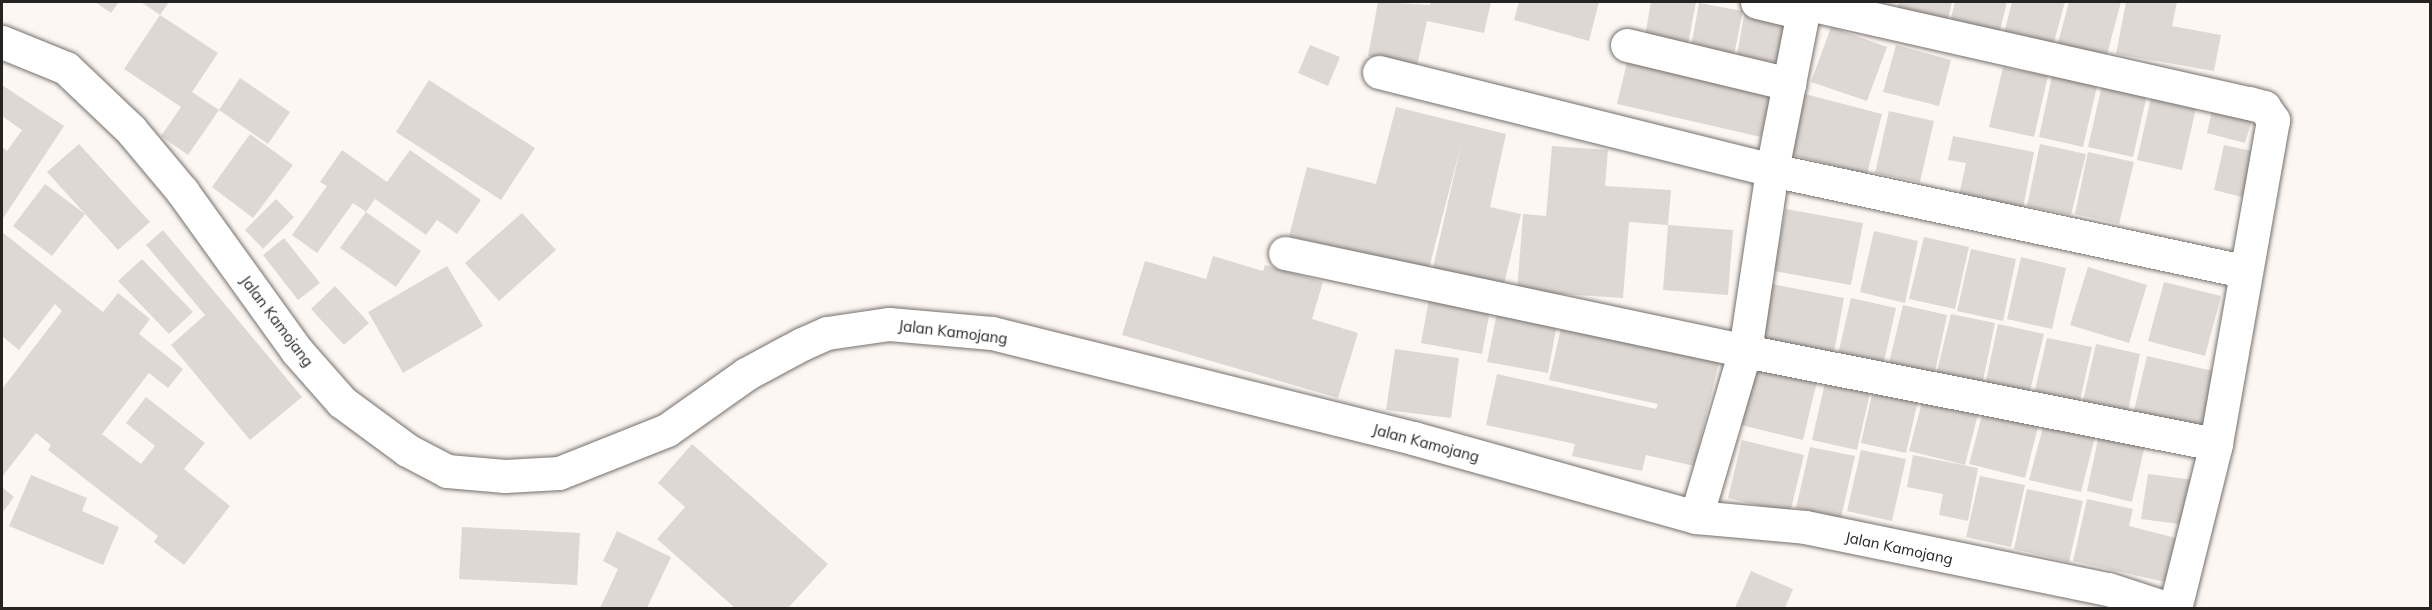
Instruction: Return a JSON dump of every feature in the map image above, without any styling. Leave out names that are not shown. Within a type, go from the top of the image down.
[{"type":"street","points":[[1757,2],[1804,6],[2264,107],[2273,120],[2244,271],[2216,444],[2175,609]]},
{"type":"street","points":[[1696,517],[1745,351],[1772,170],[1804,6]]},
{"type":"street","name":"Jalan Kamojang","points":[[2,42],[66,68],[131,130],[182,191],[297,351],[342,402],[407,450],[447,471],[505,476],[559,473],[667,430],[747,374],[802,344],[827,333],[889,324],[992,333],[1413,438],[1696,517],[1805,527],[2108,589],[2166,609]]},
{"type":"street","points":[[1627,45],[1789,84]]},
{"type":"street","points":[[1379,72],[1772,170],[2244,271]]},
{"type":"street","points":[[1285,253],[1745,351],[2216,444]]},
{"type":"building","points":[[95,2],[119,2],[111,13]]},
{"type":"building","points":[[141,2],[169,2],[160,15]]},
{"type":"building","points":[[1378,2],[1430,5],[1431,2],[1491,2],[1484,33],[1427,21],[1417,66],[1368,56]]},
{"type":"building","points":[[1519,2],[1599,2],[1589,41],[1514,20]]},
{"type":"building","points":[[1651,2],[1696,2],[1688,44],[1645,36]]},
{"type":"building","points":[[1899,2],[1952,2],[1947,24],[1897,11]]},
{"type":"building","points":[[1955,2],[2007,2],[1999,34],[1950,22]]},
{"type":"building","points":[[2012,2],[2065,2],[2052,49],[2003,37]]},
{"type":"building","points":[[2069,2],[2121,2],[2105,62],[2056,50]]},
{"type":"building","points":[[2126,2],[2177,2],[2172,26],[2221,35],[2214,71],[2116,54]]},
{"type":"building","points":[[1699,3],[1743,11],[1734,55],[1691,47]]},
{"type":"building","points":[[1745,10],[1792,18],[1783,64],[1737,55]]},
{"type":"building","points":[[160,15],[218,53],[192,92],[219,110],[188,155],[161,136],[181,107],[124,69]]},
{"type":"building","points":[[1831,27],[1887,47],[1867,101],[1811,82]]},
{"type":"building","points":[[1310,45],[1340,57],[1328,86],[1298,73]]},
{"type":"building","points":[[1896,45],[1951,60],[1939,106],[1883,92]]},
{"type":"building","points":[[1628,58],[1772,92],[1761,137],[1617,104]]},
{"type":"building","points":[[2003,67],[2048,76],[2034,137],[1989,127]]},
{"type":"building","points":[[2052,76],[2097,86],[2083,147],[2039,137]]},
{"type":"building","points":[[240,78],[290,112],[268,144],[219,110]]},
{"type":"building","points":[[429,80],[535,148],[501,200],[396,132]]},
{"type":"building","points":[[2,85],[64,126],[2,220],[2,147],[7,151],[22,130],[2,116]]},
{"type":"building","points":[[2102,85],[2147,95],[2133,157],[2088,147]]},
{"type":"building","points":[[1805,94],[1882,114],[1867,174],[1789,154]]},
{"type":"building","points":[[2151,98],[2196,108],[2182,170],[2137,160]]},
{"type":"building","points":[[1396,107],[1506,134],[1490,207],[1521,214],[1504,284],[1433,268],[1461,145],[1429,268],[1289,236],[1307,167],[1376,184]]},
{"type":"building","points":[[2212,110],[2252,120],[2245,143],[2207,133]]},
{"type":"building","points":[[1889,111],[1934,121],[1920,182],[1875,173]]},
{"type":"building","points":[[250,134],[293,165],[253,218],[212,187]]},
{"type":"building","points":[[1953,136],[2034,152],[2023,208],[1959,196],[1966,163],[1948,160]]},
{"type":"building","points":[[79,144],[150,222],[118,250],[47,172]]},
{"type":"building","points":[[2040,144],[2086,154],[2071,215],[2027,206]]},
{"type":"building","points":[[2224,145],[2261,153],[2250,199],[2214,190]]},
{"type":"building","points":[[1552,146],[1608,150],[1605,186],[1671,190],[1668,225],[1629,222],[1623,298],[1517,291],[1523,214],[1546,216]]},
{"type":"building","points":[[342,150],[387,182],[410,150],[481,200],[457,234],[437,220],[426,235],[375,199],[366,212],[353,203],[317,253],[292,235],[327,186],[320,182]]},
{"type":"building","points":[[2088,152],[2134,162],[2119,224],[2075,214]]},
{"type":"building","points":[[45,184],[85,214],[52,256],[13,226]]},
{"type":"building","points":[[276,199],[294,217],[263,249],[245,230]]},
{"type":"building","points":[[1786,209],[1863,223],[1851,285],[1774,271]]},
{"type":"building","points":[[366,212],[421,251],[396,287],[340,248]]},
{"type":"building","points":[[522,213],[556,250],[499,301],[465,263]]},
{"type":"building","points":[[1668,225],[1733,230],[1728,295],[1663,290]]},
{"type":"building","points":[[163,230],[302,397],[250,440],[171,345],[205,315],[146,245]]},
{"type":"building","points":[[1874,231],[1918,241],[1905,303],[1860,292]]},
{"type":"building","points":[[2,232],[103,312],[118,293],[150,319],[139,334],[183,369],[168,388],[149,373],[102,434],[141,464],[155,446],[126,423],[146,397],[205,443],[184,469],[230,506],[184,565],[154,542],[158,536],[48,450],[51,445],[36,433],[2,477],[2,389],[62,311],[55,304],[19,350],[2,336]]},
{"type":"building","points":[[1924,237],[1969,247],[1955,309],[1909,299]]},
{"type":"building","points":[[284,238],[320,283],[298,300],[263,255]]},
{"type":"building","points":[[1971,249],[2016,259],[2003,321],[1957,311]]},
{"type":"building","points":[[1213,256],[1263,271],[1265,265],[1323,282],[1312,319],[1358,333],[1338,398],[1122,335],[1145,261],[1206,279]]},
{"type":"building","points":[[2021,257],[2066,268],[2052,329],[2007,319]]},
{"type":"building","points":[[142,259],[193,312],[169,334],[118,281]]},
{"type":"building","points":[[447,266],[483,326],[403,373],[368,312]]},
{"type":"building","points":[[2088,267],[2147,285],[2129,343],[2070,325]]},
{"type":"building","points":[[2164,282],[2221,296],[2205,356],[2148,341]]},
{"type":"building","points":[[1767,283],[1844,298],[1833,358],[1755,344]]},
{"type":"building","points":[[335,286],[369,323],[344,345],[311,309]]},
{"type":"building","points":[[1431,288],[1492,299],[1482,354],[1421,343]]},
{"type":"building","points":[[1851,298],[1896,308],[1882,370],[1837,359]]},
{"type":"building","points":[[1903,305],[1947,315],[1934,377],[1888,367]]},
{"type":"building","points":[[1498,308],[1558,318],[1548,373],[1487,362]]},
{"type":"building","points":[[1951,314],[1995,323],[1982,385],[1936,375]]},
{"type":"building","points":[[1563,320],[1721,354],[1694,466],[1646,455],[1642,471],[1572,456],[1575,444],[1486,425],[1497,374],[1656,409],[1658,404],[1549,380]]},
{"type":"building","points":[[1998,324],[2044,334],[2029,395],[1985,385]]},
{"type":"building","points":[[2047,338],[2092,347],[2078,409],[2033,399]]},
{"type":"building","points":[[2096,344],[2140,354],[2127,415],[2082,405]]},
{"type":"building","points":[[1395,349],[1459,358],[1451,418],[1386,410]]},
{"type":"building","points":[[2147,356],[2222,373],[2209,432],[2133,415]]},
{"type":"building","points":[[1755,367],[1817,381],[1803,440],[1741,425]]},
{"type":"building","points":[[1826,378],[1871,389],[1857,450],[1812,440]]},
{"type":"building","points":[[1875,381],[1920,392],[1906,453],[1861,443]]},
{"type":"building","points":[[1925,391],[1980,406],[1965,465],[1909,451]]},
{"type":"building","points":[[1985,404],[2040,419],[2025,478],[1969,464]]},
{"type":"building","points":[[2045,420],[2096,433],[2081,492],[2029,480]]},
{"type":"building","points":[[2100,430],[2146,440],[2132,502],[2087,491]]},
{"type":"building","points":[[1742,440],[1804,455],[1790,513],[1728,498]]},
{"type":"building","points":[[692,444],[828,564],[788,608],[735,608],[657,539],[685,507],[658,483]]},
{"type":"building","points":[[1810,447],[1855,456],[1841,518],[1796,508]]},
{"type":"building","points":[[1861,450],[1906,459],[1892,521],[1847,511]]},
{"type":"building","points":[[1913,455],[1978,468],[1968,521],[1939,515],[1943,494],[1907,487]]},
{"type":"building","points":[[2148,474],[2194,480],[2187,525],[2141,519]]},
{"type":"building","points":[[31,475],[87,498],[82,511],[119,527],[103,565],[9,526]]},
{"type":"building","points":[[1980,476],[2025,485],[2011,547],[1966,537]]},
{"type":"building","points":[[2,487],[14,497],[2,513]]},
{"type":"building","points":[[2027,489],[2083,501],[2069,562],[2014,549]]},
{"type":"building","points":[[2087,499],[2133,509],[2129,526],[2176,538],[2165,582],[2073,561]]},
{"type":"building","points":[[462,527],[580,533],[577,585],[459,579]]},
{"type":"building","points":[[617,531],[671,557],[647,608],[600,608],[618,569],[603,561]]},
{"type":"building","points":[[1751,571],[1793,589],[1785,608],[1735,608]]}]
